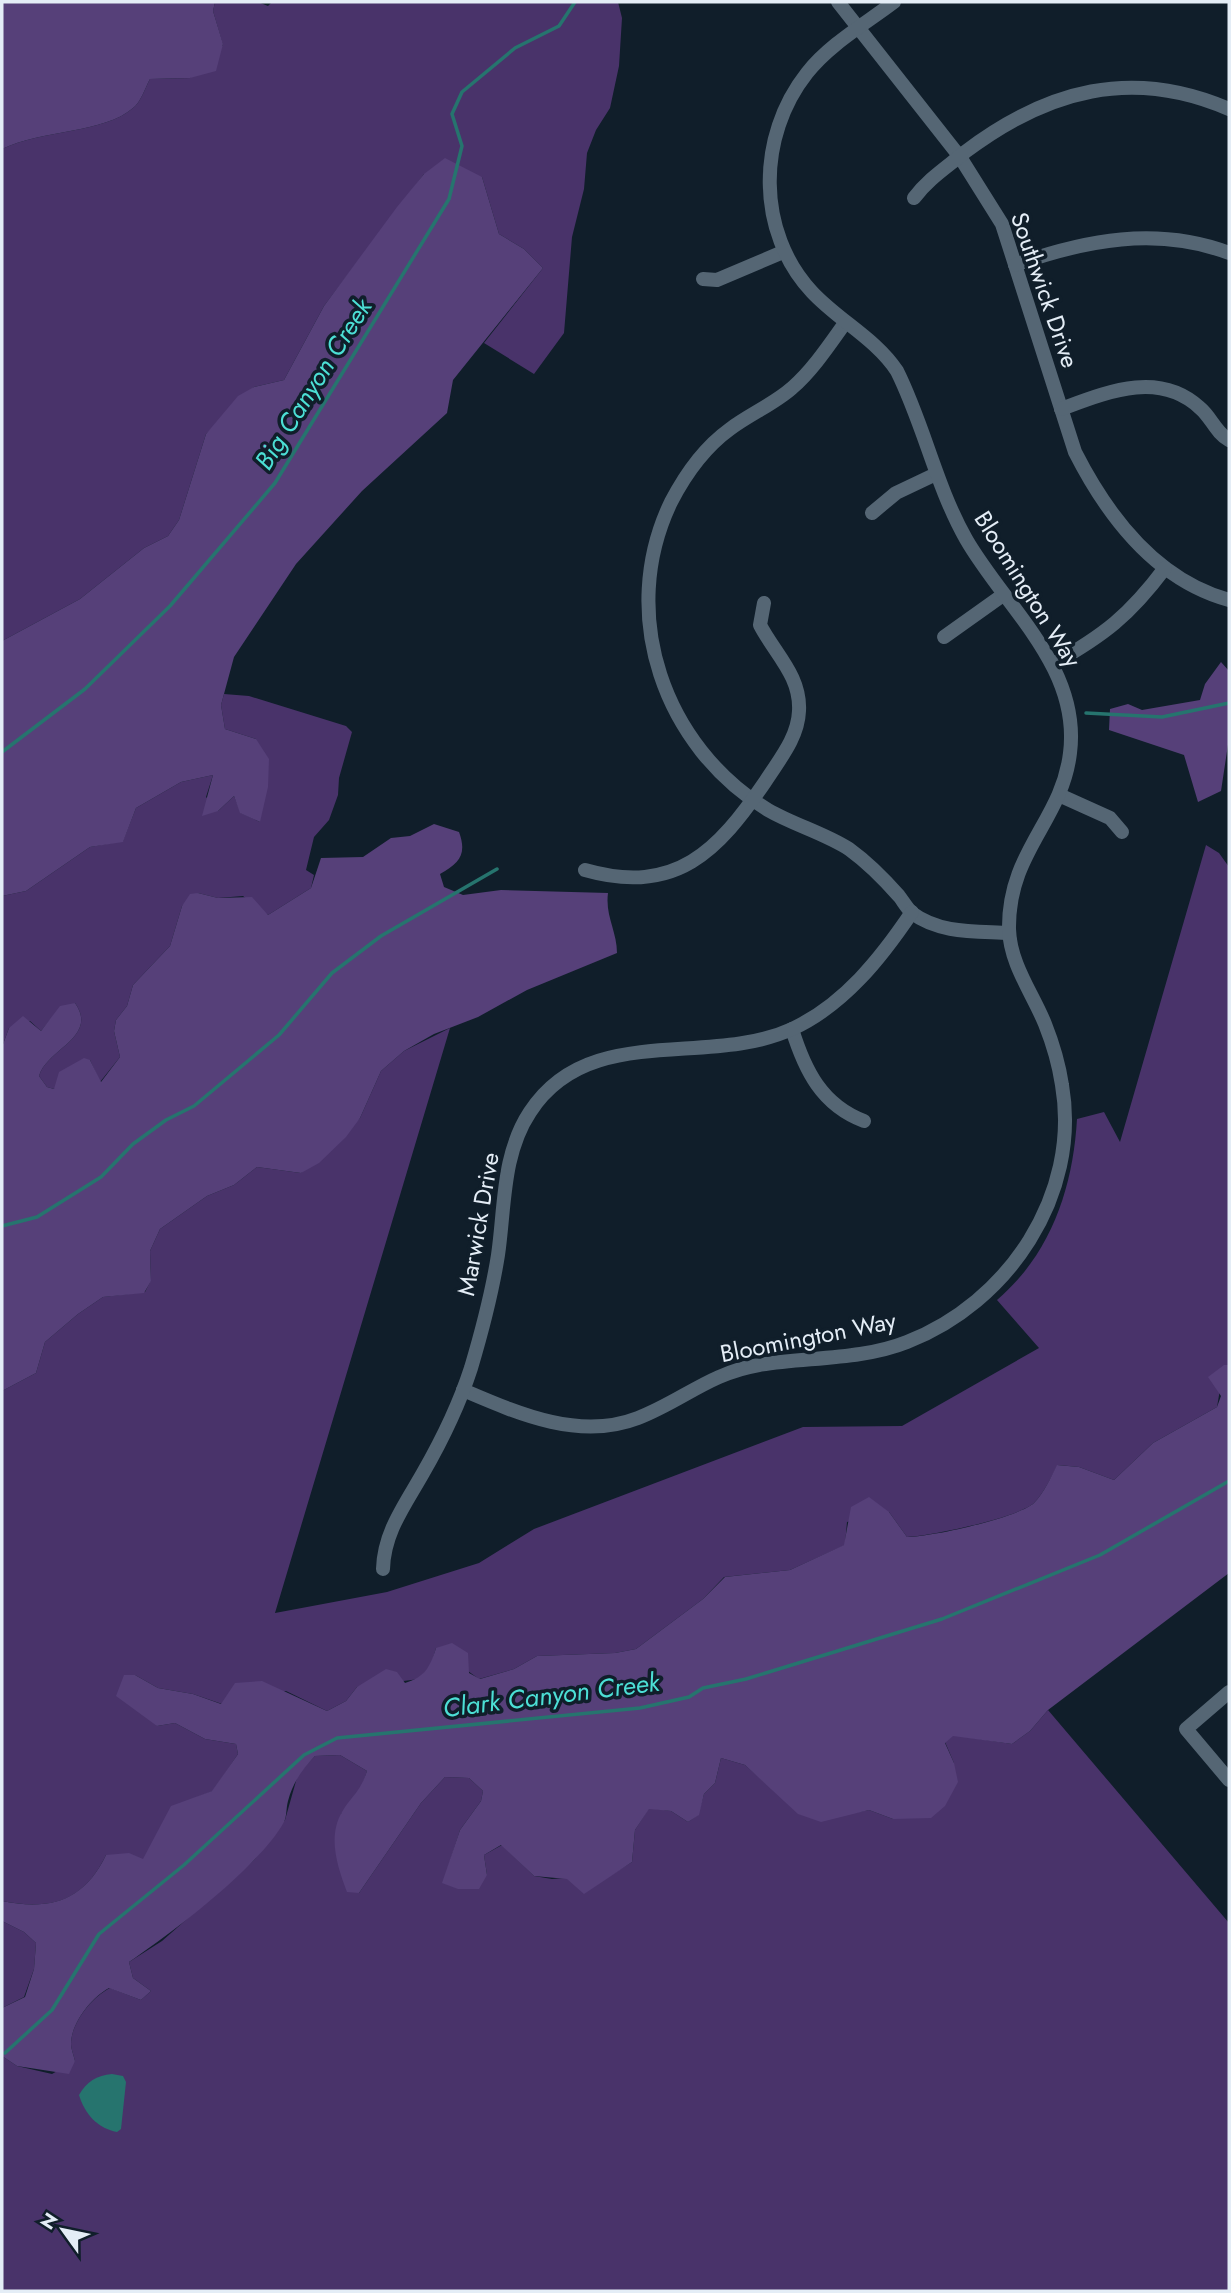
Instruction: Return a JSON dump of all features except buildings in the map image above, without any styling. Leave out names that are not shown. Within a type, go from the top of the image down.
[{"type":"street","name":"Southwick Drive","points":[[838,2],[960,156],[1002,224],[1075,452],[1093,488],[1113,518],[1165,568],[1212,596],[1229,600]]},
{"type":"street","name":"Bloomington Way","points":[[463,1390],[552,1423],[579,1427],[606,1426],[637,1419],[732,1370],[906,1343],[971,1306],[1014,1265],[1048,1205],[1062,1152],[1063,1089],[1045,1024],[1020,972],[1009,933],[1012,888],[1020,864],[1059,795],[1070,755],[1070,715],[1053,664],[966,539],[936,474],[897,371],[887,357],[811,292],[783,252],[771,206],[769,171],[782,116],[809,71],[894,2]]},
{"type":"street","points":[[914,198],[927,181],[960,156],[1031,110],[1087,90],[1130,87],[1170,91],[1229,109]]},
{"type":"street","points":[[1014,265],[1078,246],[1141,237],[1194,242],[1229,253]]},
{"type":"street","points":[[703,279],[717,280],[783,252]]},
{"type":"street","points":[[845,323],[793,388],[729,430],[687,473],[670,504],[653,562],[649,610],[652,646],[672,709],[711,765],[753,799],[796,825],[846,848],[863,860],[912,912],[933,923],[959,930],[1009,933]]},
{"type":"street","points":[[1061,409],[1128,387],[1157,386],[1174,391],[1200,407],[1229,440]]},
{"type":"street","points":[[872,513],[896,493],[936,474]]},
{"type":"street","points":[[1053,664],[1089,644],[1123,619],[1165,568]]},
{"type":"street","points":[[944,638],[1003,595]]},
{"type":"street","points":[[585,870],[610,877],[638,877],[676,869],[704,855],[727,835],[753,799],[796,733],[800,710],[797,687],[789,668],[760,625],[764,603]]},
{"type":"street","points":[[1059,795],[1110,818],[1122,832]]},
{"type":"street","name":"Marwick Drive","points":[[383,1569],[389,1532],[447,1428],[463,1390],[485,1314],[497,1258],[510,1157],[530,1111],[546,1092],[566,1075],[600,1058],[638,1051],[732,1046],[792,1029],[823,1010],[873,966],[912,912]]},
{"type":"street","points":[[792,1029],[819,1090],[832,1105],[864,1121]]},
{"type":"street","points":[[1229,1692],[1186,1729],[1229,1780]]},
{"type":"shaded area","points":[[2,2],[215,2],[213,11],[223,44],[216,71],[190,78],[150,79],[138,102],[121,116],[90,127],[35,138],[2,149]]},
{"type":"shaded area","points":[[215,2],[258,2],[268,6],[272,2],[618,2],[622,18],[619,66],[610,108],[596,130],[587,153],[584,189],[572,237],[564,333],[534,374],[484,343],[543,268],[524,249],[499,234],[482,177],[424,174],[324,306],[284,380],[254,387],[206,434],[179,520],[168,536],[144,548],[80,599],[2,641],[2,149],[35,138],[90,127],[121,116],[138,102],[150,79],[190,78],[223,45],[213,11]]},
{"type":"shaded area","points":[[445,158],[482,177],[499,234],[524,249],[543,268],[453,380],[447,413],[362,491],[296,564],[234,657],[221,705],[225,729],[256,739],[269,759],[268,787],[260,822],[240,813],[234,796],[218,811],[202,816],[213,775],[181,782],[136,808],[123,842],[90,847],[26,891],[2,896],[2,641],[80,599],[144,548],[168,536],[179,520],[206,434],[238,396],[254,387],[284,380],[324,306],[397,207],[424,174]]},
{"type":"shaded area","points":[[1221,662],[1229,671],[1229,738],[1221,791],[1198,802],[1184,755],[1109,730],[1110,709],[1128,704],[1142,710],[1200,700],[1205,684]]},
{"type":"shaded area","points":[[224,694],[249,696],[346,726],[352,732],[339,778],[338,795],[329,820],[314,837],[306,870],[314,875],[311,888],[268,915],[243,896],[218,898],[198,893],[182,906],[170,946],[133,985],[127,1006],[116,1020],[114,1031],[120,1057],[100,1082],[90,1060],[54,1089],[47,1087],[39,1076],[51,1058],[76,1034],[81,1025],[81,1015],[75,1003],[50,1020],[41,1031],[30,1021],[9,1028],[2,1047],[2,896],[26,891],[90,847],[123,841],[136,808],[181,782],[213,775],[206,797],[218,811],[234,796],[241,813],[260,822],[256,739],[225,729],[221,705]]},
{"type":"shaded area","points":[[434,824],[459,832],[462,846],[457,862],[440,874],[444,887],[463,895],[501,890],[608,893],[608,909],[617,953],[527,990],[478,1017],[434,1034],[404,1051],[381,1071],[360,1118],[346,1137],[319,1163],[301,1173],[257,1167],[234,1185],[207,1196],[160,1229],[150,1251],[151,1281],[144,1293],[103,1297],[78,1314],[45,1342],[36,1373],[2,1391],[2,1047],[9,1028],[23,1016],[41,1031],[60,1006],[75,1003],[81,1015],[81,1025],[69,1042],[51,1058],[39,1076],[47,1087],[54,1089],[59,1072],[84,1058],[90,1060],[101,1082],[120,1057],[114,1031],[116,1020],[127,1006],[133,985],[170,946],[182,906],[190,894],[198,893],[218,898],[252,897],[268,915],[311,888],[321,858],[363,857],[391,838],[410,836]]},
{"type":"shaded area","points":[[1206,845],[1219,853],[1229,867],[1229,1365],[1224,1366],[1217,1407],[1153,1443],[1114,1480],[1079,1467],[1058,1465],[1034,1503],[1010,1515],[953,1530],[907,1537],[889,1512],[847,1522],[845,1545],[790,1570],[724,1577],[703,1599],[636,1649],[615,1653],[537,1656],[514,1669],[479,1679],[436,1648],[431,1665],[419,1679],[357,1687],[346,1701],[327,1711],[286,1691],[222,1704],[193,1694],[158,1688],[135,1675],[157,1726],[175,1723],[205,1739],[236,1744],[238,1754],[213,1791],[195,1798],[143,1860],[106,1855],[87,1883],[64,1899],[51,1903],[20,1904],[2,1901],[2,1391],[36,1373],[45,1342],[78,1314],[103,1297],[145,1292],[151,1280],[150,1251],[160,1229],[207,1196],[234,1185],[257,1167],[301,1173],[360,1118],[381,1071],[404,1051],[450,1028],[275,1613],[387,1592],[479,1563],[534,1529],[803,1427],[902,1426],[1039,1348],[997,1300],[1032,1262],[1056,1218],[1070,1170],[1077,1119],[1104,1112],[1120,1142]]},
{"type":"shaded area","points":[[1224,1365],[1229,1365],[1229,1573],[1048,1710],[1030,1731],[1012,1744],[953,1736],[945,1743],[954,1763],[958,1782],[945,1806],[931,1818],[893,1819],[869,1810],[821,1822],[798,1814],[745,1765],[721,1758],[715,1783],[704,1794],[699,1815],[688,1822],[671,1811],[649,1809],[635,1830],[632,1862],[584,1894],[567,1879],[534,1876],[501,1845],[484,1855],[487,1875],[479,1889],[458,1889],[442,1883],[460,1830],[481,1801],[483,1791],[469,1778],[445,1777],[421,1803],[359,1893],[347,1892],[335,1852],[335,1832],[342,1812],[367,1771],[340,1755],[315,1756],[302,1771],[293,1788],[284,1822],[255,1859],[190,1917],[129,1962],[133,1978],[151,1991],[141,2000],[109,1988],[84,2012],[72,2036],[71,2046],[75,2061],[69,2074],[17,2066],[2,2056],[2,2008],[25,1997],[34,1969],[36,1943],[24,1932],[2,1921],[2,1901],[35,1904],[64,1899],[87,1883],[106,1855],[129,1853],[143,1859],[171,1806],[212,1791],[238,1754],[236,1744],[205,1739],[175,1723],[157,1726],[116,1696],[124,1675],[135,1675],[158,1688],[193,1694],[221,1704],[235,1683],[262,1681],[327,1711],[346,1701],[357,1687],[386,1669],[397,1672],[405,1683],[417,1678],[429,1666],[436,1648],[452,1643],[468,1653],[469,1673],[480,1679],[514,1669],[537,1656],[615,1653],[636,1649],[703,1599],[725,1577],[790,1570],[844,1545],[851,1507],[869,1497],[889,1512],[907,1537],[973,1526],[1025,1509],[1041,1495],[1057,1465],[1079,1467],[1114,1480],[1153,1443],[1217,1407],[1221,1396],[1208,1377]]},
{"type":"shaded area","points":[[1048,1710],[1229,1923],[1229,2291],[2,2291],[2,2056],[17,2066],[52,2074],[75,2061],[71,2044],[75,2028],[84,2012],[103,1992],[110,1988],[141,2000],[151,1991],[133,1978],[129,1962],[162,1941],[254,1860],[285,1820],[298,1774],[315,1756],[340,1755],[367,1771],[360,1792],[341,1814],[359,1893],[421,1803],[445,1777],[469,1778],[483,1791],[481,1801],[460,1830],[443,1883],[487,1875],[484,1855],[502,1845],[534,1876],[552,1879],[611,1875],[632,1862],[635,1830],[649,1808],[671,1811],[688,1822],[698,1815],[704,1794],[715,1783],[721,1758],[745,1765],[769,1786],[848,1814],[869,1810],[893,1819],[954,1763],[945,1742],[953,1735],[1012,1744],[1030,1731]]},
{"type":"shaded area","points":[[2,1921],[24,1932],[36,1943],[34,1969],[24,1997],[2,2008]]},
{"type":"shaded area","points":[[112,2074],[123,2076],[126,2082],[121,2129],[117,2132],[103,2127],[93,2119],[79,2095],[92,2080]]},
{"type":"waterway","name":"Big Canyon Creek","points":[[2,752],[85,689],[170,606],[275,483],[449,199],[462,146],[452,114],[462,92],[515,48],[559,26],[575,2]]},
{"type":"waterway","points":[[1086,713],[1162,717],[1229,703]]},
{"type":"waterway","points":[[2,1226],[37,1217],[101,1177],[133,1144],[166,1120],[194,1106],[279,1035],[332,973],[381,936],[497,869]]},
{"type":"waterway","name":"Clark Canyon Creek","points":[[5,2053],[52,2010],[99,1934],[184,1865],[304,1755],[337,1738],[640,1708],[689,1697],[703,1688],[746,1679],[942,1619],[1100,1555],[1229,1481]]}]
